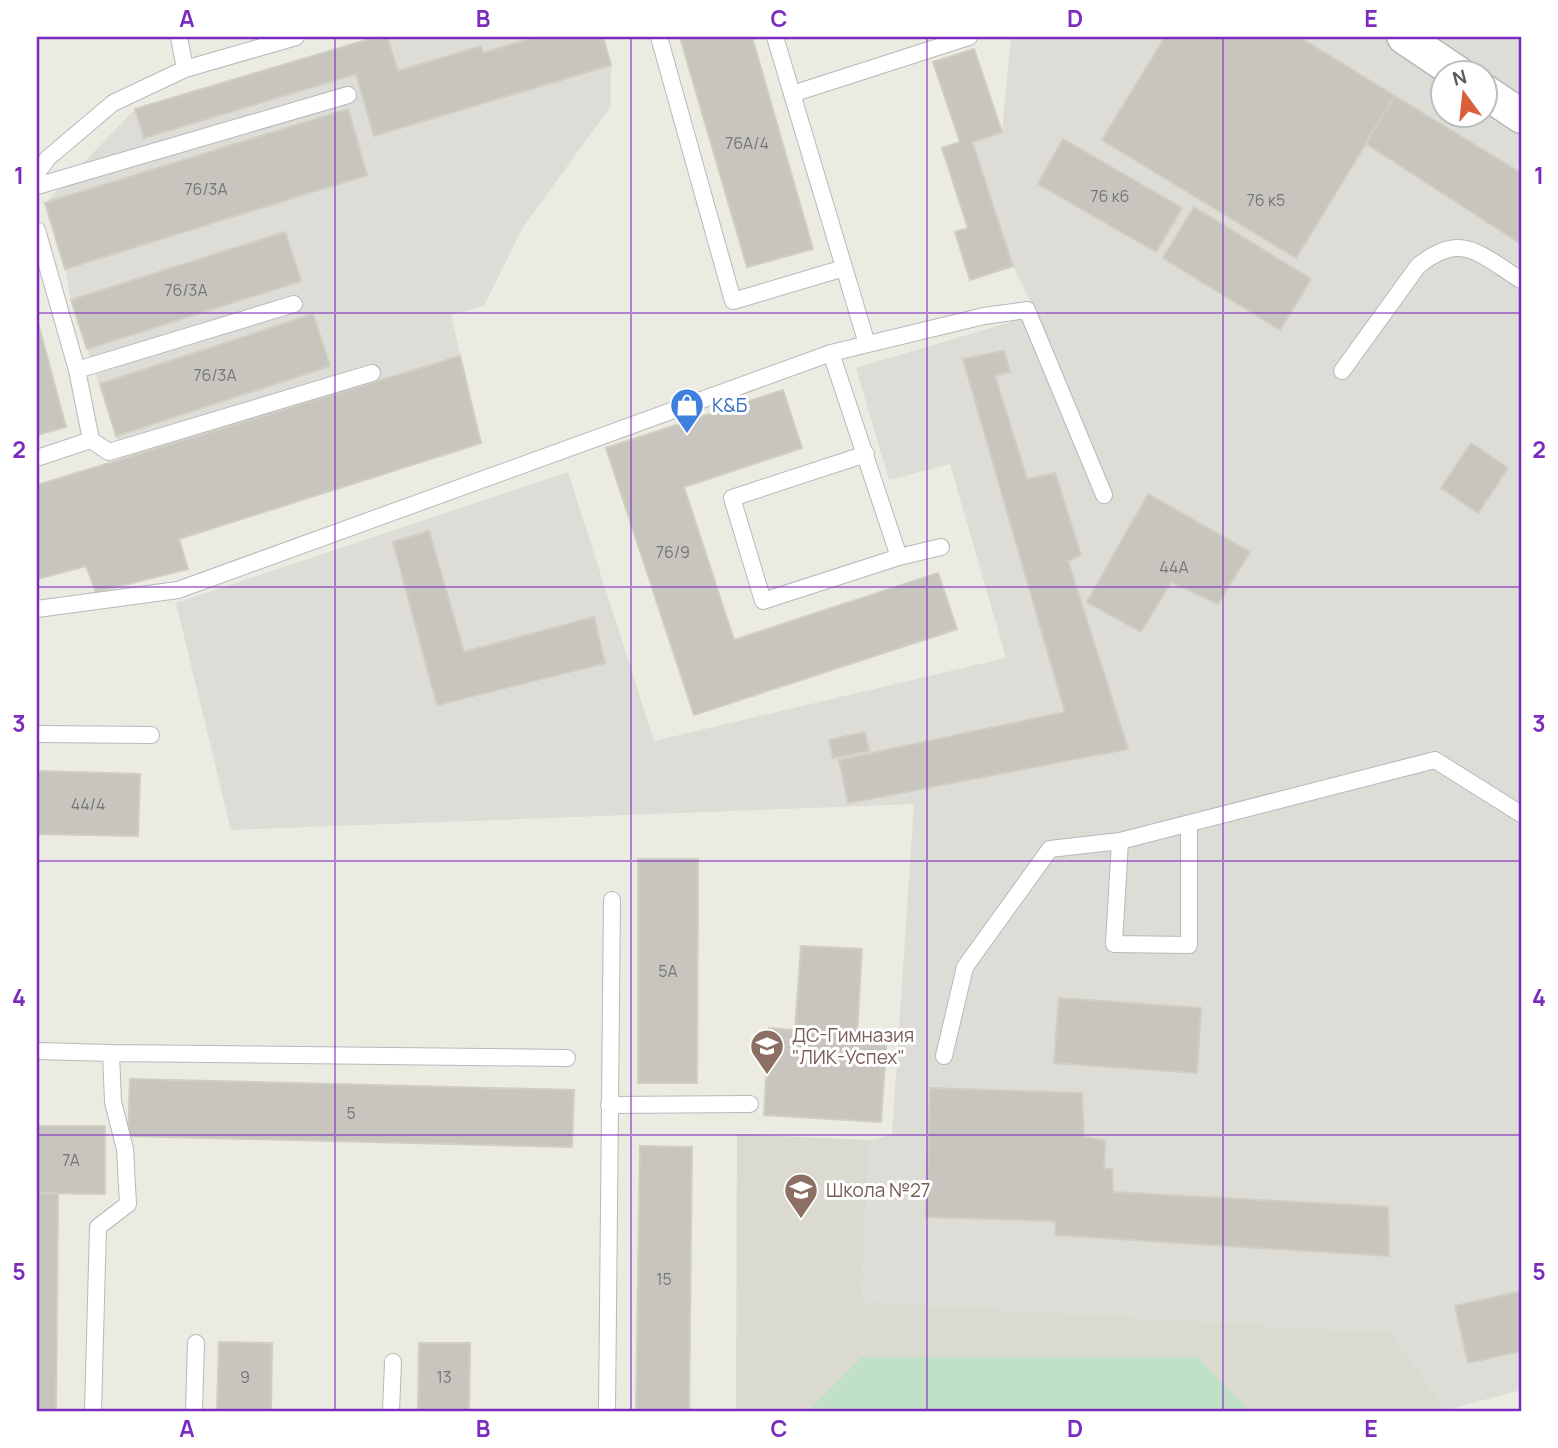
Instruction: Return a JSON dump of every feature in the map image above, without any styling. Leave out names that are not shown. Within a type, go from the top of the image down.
[{"type":"street","points":[[1404,37],[1438,60]]},
{"type":"street","points":[[1498,100],[1521,116]]},
{"type":"lane","points":[[179,37],[185,69]]},
{"type":"lane","points":[[37,173],[48,158],[113,103],[185,69],[296,37]]},
{"type":"lane","points":[[659,37],[733,301],[844,268]]},
{"type":"lane","points":[[775,37],[867,344]]},
{"type":"lane","points":[[792,94],[969,37]]},
{"type":"lane","points":[[37,186],[348,95]]},
{"type":"lane","points":[[37,230],[77,370],[91,440],[109,452],[372,373]]},
{"type":"lane","points":[[1342,370],[1418,265],[1432,254],[1451,247],[1470,249],[1521,280]]},
{"type":"lane","points":[[77,370],[294,304]]},
{"type":"lane","points":[[37,609],[178,590],[831,353],[984,316],[1027,310],[1104,495]]},
{"type":"lane","points":[[831,353],[899,558]]},
{"type":"lane","points":[[37,458],[91,440]]},
{"type":"lane","points":[[866,454],[732,498],[762,601],[941,547]]},
{"type":"lane","points":[[37,734],[150,735]]},
{"type":"lane","points":[[944,1056],[965,967],[1050,849],[1120,841],[1435,760],[1521,814]]},
{"type":"lane","points":[[1120,841],[1114,944],[1189,945],[1189,825]]},
{"type":"lane","points":[[607,1411],[612,901]]},
{"type":"lane","points":[[37,1051],[567,1058]]},
{"type":"lane","points":[[93,1411],[98,1227],[128,1204],[125,1149],[113,1102],[111,1053]]},
{"type":"lane","points":[[609,1105],[750,1104]]},
{"type":"lane","points":[[194,1411],[196,1343]]},
{"type":"lane","points":[[391,1411],[393,1362]]},
{"type":"shaded area","points":[[376,37],[603,37],[611,65],[611,106],[523,227],[484,306],[451,315],[481,443],[179,539],[188,569],[96,592],[86,566],[37,579],[37,485],[120,460],[116,435],[71,300],[65,269],[45,203],[135,109]]},
{"type":"shaded area","points":[[1011,37],[1521,37],[1521,1390],[1446,1410],[1391,1333],[862,1301],[869,1140],[892,1135],[914,804],[231,830],[176,603],[568,472],[654,741],[1006,658],[950,464],[889,480],[856,368],[1037,314],[1013,266],[972,142],[1002,132]]},
{"type":"shaded area","name":"Школа №27","points":[[737,1134],[869,1140],[862,1301],[1391,1333],[1446,1410],[736,1411]]},
{"type":"green space","points":[[862,1357],[1197,1357],[1245,1406],[1245,1411],[813,1411],[813,1406]]},
{"type":"building","points":[[376,37],[387,37],[398,71],[481,46],[483,53],[536,37],[603,37],[611,65],[374,136],[356,74],[144,138],[135,109]]},
{"type":"building","points":[[680,37],[752,37],[813,249],[747,267]]},
{"type":"building","points":[[1165,37],[1299,37],[1395,96],[1296,258],[1102,140]]},
{"type":"building","points":[[974,49],[1002,132],[972,142],[1013,266],[970,280],[955,232],[968,228],[942,148],[960,142],[933,62]]},
{"type":"building","points":[[1395,96],[1428,116],[1428,130],[1451,130],[1521,173],[1521,244],[1365,143]]},
{"type":"building","points":[[348,109],[367,175],[65,269],[45,203]]},
{"type":"building","points":[[1063,139],[1182,208],[1156,252],[1038,184]]},
{"type":"building","points":[[1194,207],[1311,279],[1280,330],[1163,258]]},
{"type":"building","points":[[285,232],[301,281],[87,349],[71,300]]},
{"type":"building","points":[[313,314],[330,366],[116,436],[100,384]]},
{"type":"building","points":[[37,319],[66,427],[37,435]]},
{"type":"building","points":[[1004,351],[1010,372],[995,376],[1027,479],[1055,473],[1081,555],[1068,561],[1128,749],[848,803],[839,760],[1065,712],[963,359]]},
{"type":"building","points":[[460,356],[481,443],[179,539],[188,569],[96,592],[86,566],[37,579],[37,485]]},
{"type":"building","points":[[783,390],[802,448],[684,487],[734,640],[938,573],[957,629],[694,715],[606,448]]},
{"type":"building","points":[[1471,443],[1508,468],[1478,513],[1441,488]]},
{"type":"building","points":[[1148,494],[1250,552],[1218,604],[1171,582],[1141,632],[1087,602]]},
{"type":"building","points":[[429,531],[464,652],[594,617],[605,663],[437,705],[393,542]]},
{"type":"building","points":[[865,732],[869,751],[833,758],[829,740]]},
{"type":"building","points":[[37,771],[140,774],[138,836],[37,834]]},
{"type":"building","points":[[638,859],[698,859],[697,1083],[638,1083]]},
{"type":"building","points":[[801,946],[862,949],[857,1032],[887,1034],[881,1122],[764,1115],[769,1028],[795,1030]]},
{"type":"building","points":[[1059,998],[1201,1008],[1197,1073],[1054,1063]]},
{"type":"building","points":[[130,1079],[574,1090],[572,1147],[128,1136]]},
{"type":"building","points":[[930,1088],[1082,1093],[1084,1137],[1105,1140],[1104,1169],[1112,1169],[1113,1192],[1388,1207],[1389,1256],[1055,1235],[1056,1221],[926,1217]]},
{"type":"building","points":[[37,1126],[105,1126],[105,1194],[37,1193]]},
{"type":"building","points":[[640,1146],[692,1147],[689,1411],[636,1411]]},
{"type":"building","points":[[37,1193],[58,1193],[56,1411],[37,1411]]},
{"type":"building","points":[[1521,1291],[1521,1351],[1468,1363],[1455,1306]]},
{"type":"building","points":[[219,1342],[272,1343],[271,1411],[217,1411]]},
{"type":"building","points":[[419,1343],[470,1343],[469,1411],[418,1411]]},
{"type":"place","name":"К&Б","points":[[687,435]]},
{"type":"place","name":"ДС-Гимназия \"ЛИК-Успех\"","points":[[767,1076]]},
{"type":"place","name":"Школа №27","points":[[801,1220]]}]
